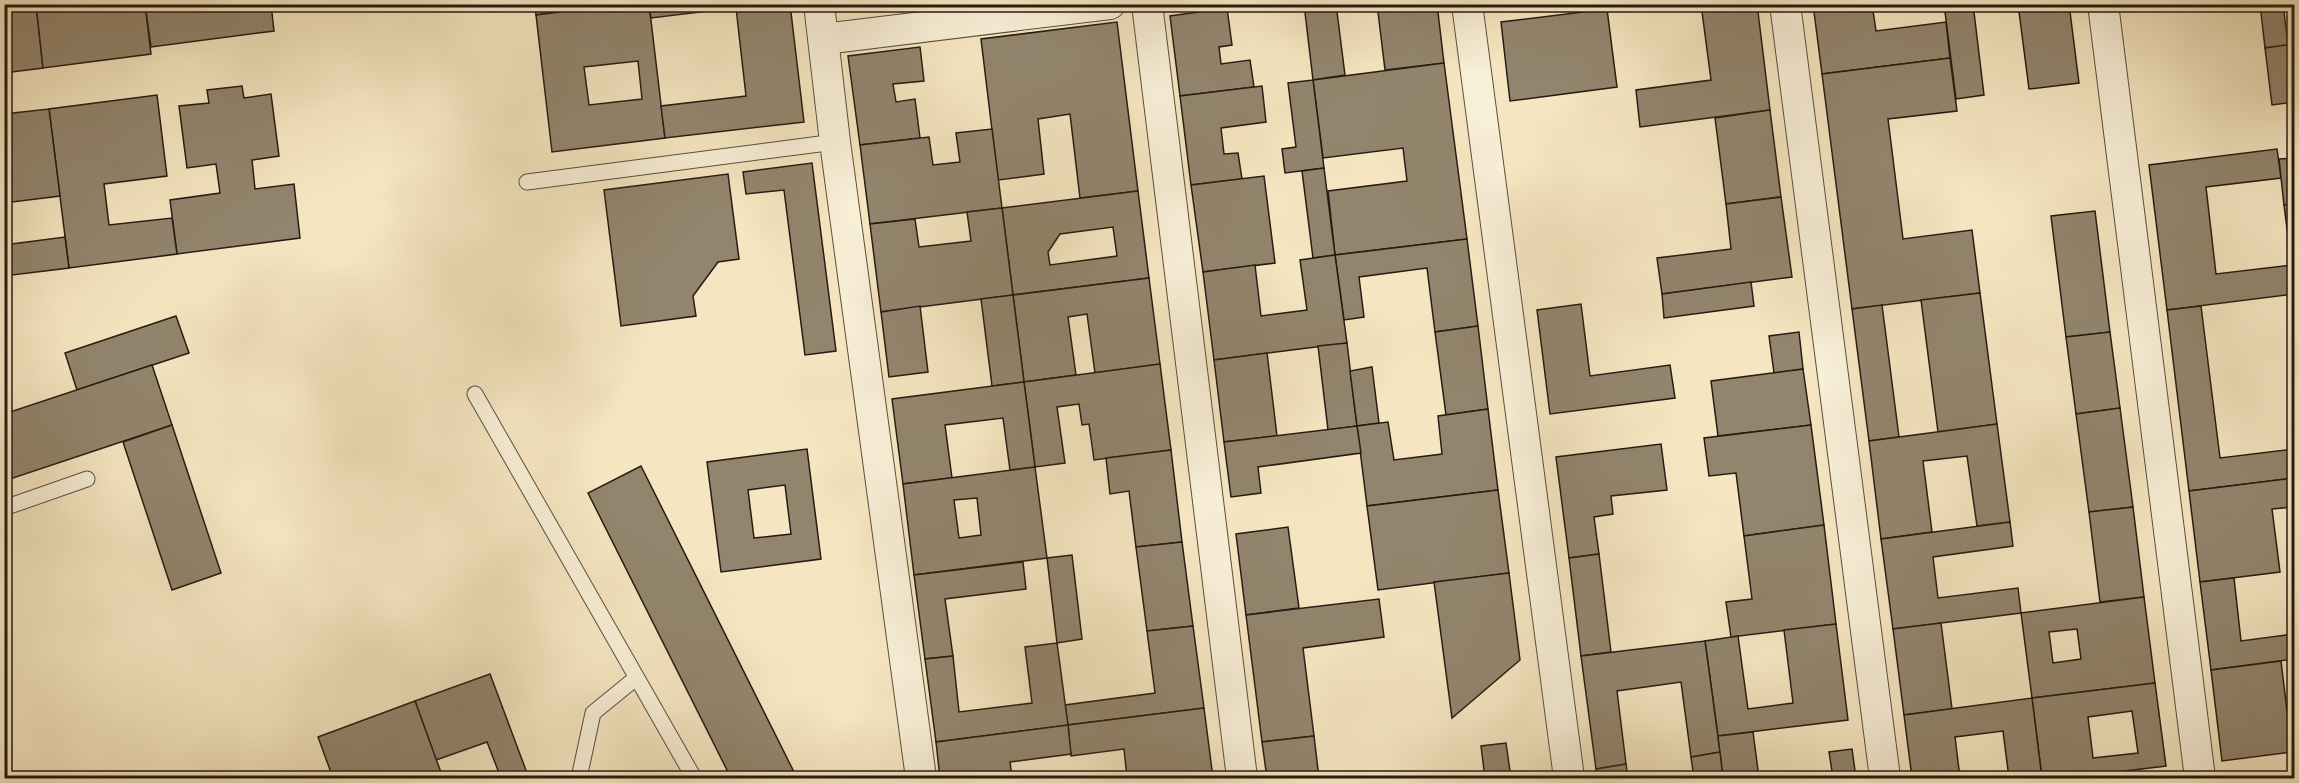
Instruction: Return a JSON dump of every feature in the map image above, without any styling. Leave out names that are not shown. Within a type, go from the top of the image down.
[{"type":"street","points":[[819,4],[835,142],[921,778]]},
{"type":"street","points":[[824,39],[1110,4]]},
{"type":"street","points":[[1147,4],[1242,778]]},
{"type":"street","points":[[1467,4],[1569,778]]},
{"type":"street","points":[[1785,4],[1885,778]]},
{"type":"street","points":[[2103,4],[2200,778]]},
{"type":"lane","points":[[527,183],[835,142]]},
{"type":"lane","points":[[475,394],[694,778]]},
{"type":"lane","points":[[4,508],[87,479]]},
{"type":"lane","points":[[579,778],[593,713],[636,678]]},
{"type":"building","points":[[36,4],[43,68],[4,73],[4,6]]},
{"type":"building","points":[[36,4],[145,4],[151,54],[43,68]]},
{"type":"building","points":[[145,4],[271,4],[274,31],[151,47]]},
{"type":"building","points":[[535,4],[623,4],[536,15]]},
{"type":"building","points":[[623,4],[649,4],[665,138],[552,152],[536,15]],"holes":[[[638,61],[642,99],[589,105],[584,67]]]},
{"type":"building","points":[[649,4],[767,4],[651,18]]},
{"type":"building","points":[[790,4],[804,122],[665,138],[661,106],[746,96],[736,8]]},
{"type":"building","points":[[1304,4],[1336,4],[1345,75],[1313,80]]},
{"type":"building","points":[[1377,4],[1437,4],[1444,63],[1385,70]]},
{"type":"building","points":[[1701,4],[1757,4],[1770,110],[1640,127],[1636,90],[1711,80]]},
{"type":"building","points":[[1813,4],[1872,4],[1876,31],[1946,22],[1950,58],[1822,74]]},
{"type":"building","points":[[1944,4],[1973,4],[1984,95],[1956,99]]},
{"type":"building","points":[[2018,4],[2069,4],[2079,83],[2029,89]]},
{"type":"building","points":[[2260,4],[2283,4],[2288,45],[2265,48]]},
{"type":"building","points":[[1227,8],[1232,45],[1219,47],[1221,64],[1250,60],[1254,87],[1180,96],[1170,16]]},
{"type":"building","points":[[1607,9],[1617,87],[1510,101],[1501,22]]},
{"type":"building","points":[[1117,22],[1138,191],[1080,198],[1070,114],[1038,119],[1044,174],[998,180],[981,39]]},
{"type":"building","points":[[2294,44],[2294,102],[2272,105],[2265,48]]},
{"type":"building","points":[[920,47],[924,81],[893,84],[896,102],[915,99],[920,138],[860,145],[848,56]]},
{"type":"building","points":[[1950,58],[1957,111],[1888,119],[1903,239],[1972,230],[1980,293],[1852,309],[1822,74]]},
{"type":"building","points":[[1444,63],[1467,239],[1335,255],[1328,191],[1407,181],[1403,148],[1323,158],[1313,80]]},
{"type":"building","points":[[1313,80],[1324,168],[1285,173],[1282,149],[1296,147],[1288,83]]},
{"type":"building","points":[[242,86],[244,98],[271,94],[279,156],[252,160],[255,189],[294,184],[300,238],[177,254],[170,200],[220,193],[216,164],[187,168],[179,106],[209,103],[207,90]]},
{"type":"building","points":[[1262,86],[1266,122],[1221,128],[1224,154],[1238,153],[1242,179],[1191,185],[1180,96]]},
{"type":"building","points":[[157,95],[167,176],[104,184],[109,225],[172,218],[177,254],[69,268],[49,109]]},
{"type":"building","points":[[49,109],[60,196],[4,203],[4,114]]},
{"type":"building","points":[[1770,110],[1781,197],[1726,204],[1715,118]]},
{"type":"building","points":[[992,129],[1002,208],[870,224],[860,145],[929,137],[933,165],[960,162],[956,133]]},
{"type":"building","points":[[2277,149],[2281,178],[2206,187],[2216,274],[2292,265],[2294,294],[2167,310],[2149,165]]},
{"type":"building","points":[[2294,158],[2294,204],[2284,205],[2279,159]]},
{"type":"building","points":[[812,163],[836,351],[805,355],[784,190],[746,194],[743,172]]},
{"type":"building","points":[[1324,168],[1335,255],[1313,258],[1302,171]]},
{"type":"building","points":[[728,174],[739,259],[718,262],[693,296],[696,316],[621,326],[604,190]]},
{"type":"building","points":[[1264,176],[1275,263],[1203,272],[1191,185]]},
{"type":"building","points":[[1138,191],[1149,278],[1013,295],[1002,208]],"holes":[[[1113,227],[1117,256],[1050,265],[1048,252],[1060,234]]]},
{"type":"building","points":[[1781,197],[1792,277],[1662,294],[1657,258],[1731,249],[1726,204]]},
{"type":"building","points":[[2294,204],[2294,236],[2288,237],[2284,205]]},
{"type":"building","points":[[1002,208],[1013,295],[881,312],[870,224],[915,219],[919,247],[971,241],[967,212]]},
{"type":"building","points":[[2095,211],[2110,332],[2066,337],[2051,216]]},
{"type":"building","points":[[65,237],[69,268],[4,276],[4,245]]},
{"type":"building","points":[[1467,239],[1478,326],[1435,332],[1427,268],[1359,277],[1364,317],[1344,320],[1335,255]]},
{"type":"building","points":[[1335,255],[1347,343],[1214,360],[1203,272],[1255,265],[1261,316],[1307,310],[1300,260]]},
{"type":"building","points":[[1149,278],[1160,364],[1095,373],[1087,314],[1068,317],[1076,375],[1024,382],[1013,295]]},
{"type":"building","points":[[1751,282],[1754,306],[1664,318],[1662,294]]},
{"type":"building","points":[[1980,293],[1997,424],[1938,432],[1921,300]]},
{"type":"building","points":[[1013,295],[1024,382],[992,386],[981,299]]},
{"type":"building","points":[[1581,304],[1590,376],[1670,365],[1675,398],[1550,414],[1537,310]]},
{"type":"building","points":[[1882,305],[1899,437],[1869,441],[1852,309]]},
{"type":"building","points":[[920,306],[928,372],[889,377],[881,312]]},
{"type":"building","points":[[2201,306],[2220,458],[2294,449],[2294,478],[2189,491],[2167,310]]},
{"type":"building","points":[[176,316],[189,353],[77,390],[65,353]]},
{"type":"building","points":[[1478,326],[1488,409],[1446,415],[1435,332]]},
{"type":"building","points":[[1799,332],[1803,369],[1774,373],[1769,336]]},
{"type":"building","points":[[2110,332],[2120,408],[2076,414],[2066,337]]},
{"type":"building","points":[[1347,343],[1357,426],[1328,430],[1318,346]]},
{"type":"building","points":[[1267,353],[1277,436],[1224,442],[1214,360]]},
{"type":"building","points":[[1160,364],[1171,450],[1094,460],[1089,424],[1082,425],[1079,404],[1057,407],[1065,463],[1035,467],[1024,382]]},
{"type":"building","points":[[152,365],[172,425],[4,481],[4,414]]},
{"type":"building","points":[[1372,367],[1379,423],[1357,426],[1350,371]]},
{"type":"building","points":[[1803,369],[1811,425],[1718,436],[1711,381]]},
{"type":"building","points":[[1024,382],[1035,467],[1010,470],[1003,418],[945,425],[952,478],[903,484],[892,399]]},
{"type":"building","points":[[2120,408],[2133,507],[2089,512],[2076,414]]},
{"type":"building","points":[[1488,409],[1498,490],[1367,506],[1357,426],[1388,422],[1394,460],[1442,454],[1438,416]]},
{"type":"building","points":[[1997,424],[2010,522],[1977,526],[1967,456],[1923,461],[1932,532],[1881,539],[1869,441]]},
{"type":"building","points":[[172,425],[221,573],[172,590],[123,442]]},
{"type":"building","points":[[1811,425],[1824,525],[1744,536],[1736,473],[1709,476],[1704,438]]},
{"type":"building","points":[[1357,426],[1361,453],[1258,467],[1261,493],[1231,497],[1224,442]]},
{"type":"building","points":[[1661,444],[1667,490],[1611,496],[1613,514],[1594,517],[1599,554],[1569,558],[1556,457]]},
{"type":"building","points":[[807,449],[821,559],[721,572],[707,462]],"holes":[[[785,485],[791,534],[754,538],[748,490]]]},
{"type":"building","points":[[1171,450],[1182,542],[1136,547],[1129,491],[1110,494],[1106,458]]},
{"type":"building","points":[[641,466],[797,778],[731,778],[588,493]]},
{"type":"building","points":[[1035,467],[1047,558],[914,575],[903,484]],"holes":[[[977,498],[981,535],[959,538],[954,500]]]},
{"type":"building","points":[[2294,478],[2294,507],[2272,509],[2280,572],[2200,582],[2189,491]]},
{"type":"building","points":[[1498,490],[1509,573],[1378,590],[1367,506]]},
{"type":"building","points":[[2133,507],[2144,597],[2100,602],[2089,512]]},
{"type":"building","points":[[2010,522],[2013,546],[1933,557],[1938,598],[2018,588],[2021,613],[1893,629],[1881,539]]},
{"type":"building","points":[[1824,525],[1836,624],[1731,637],[1726,602],[1752,599],[1744,536]]},
{"type":"building","points":[[1288,527],[1299,608],[1246,615],[1236,534]]},
{"type":"building","points":[[1182,542],[1193,626],[1147,631],[1136,547]]},
{"type":"building","points":[[1599,554],[1611,652],[1581,656],[1569,558]]},
{"type":"building","points":[[1072,555],[1082,639],[1057,643],[1047,558]]},
{"type":"building","points":[[1023,562],[1026,589],[945,599],[953,656],[925,659],[914,575]]},
{"type":"building","points":[[1509,573],[1520,660],[1452,718],[1434,582]]},
{"type":"building","points":[[2234,578],[2241,641],[2294,634],[2294,659],[2211,670],[2200,582]]},
{"type":"building","points":[[2144,597],[2155,683],[2032,698],[2021,613]],"holes":[[[2077,629],[2081,659],[2053,663],[2049,632]]]},
{"type":"building","points":[[1379,599],[1384,637],[1303,648],[1314,736],[1262,742],[1246,615]]},
{"type":"building","points":[[1941,623],[1952,709],[1904,715],[1893,629]]},
{"type":"building","points":[[1836,624],[1848,720],[1718,736],[1705,641],[1738,636],[1748,709],[1793,703],[1784,630]]},
{"type":"building","points":[[1193,626],[1204,708],[1068,725],[1065,705],[1155,693],[1147,631]]},
{"type":"building","points":[[1705,641],[1720,752],[1691,757],[1681,682],[1617,691],[1626,764],[1596,769],[1581,656]]},
{"type":"building","points":[[1057,643],[1068,725],[936,742],[925,659],[953,656],[959,712],[1032,703],[1025,647]]},
{"type":"building","points":[[2281,661],[2292,752],[2222,761],[2211,670]]},
{"type":"building","points":[[490,674],[527,773],[511,778],[501,778],[487,742],[436,760],[415,701]]},
{"type":"building","points":[[2155,683],[2166,766],[2067,778],[2042,778],[2032,698]],"holes":[[[2132,711],[2138,753],[2093,758],[2088,717]]]},
{"type":"building","points":[[2032,698],[2042,778],[2009,778],[2003,731],[1955,737],[1960,778],[1912,778],[1904,715]]},
{"type":"building","points":[[415,701],[443,778],[333,778],[318,737]]},
{"type":"building","points":[[1204,708],[1213,778],[1127,778],[1124,749],[1071,756],[1068,725]]},
{"type":"building","points":[[1068,725],[1071,754],[1010,762],[1012,778],[940,778],[936,742]]},
{"type":"building","points":[[1753,732],[1759,778],[1723,778],[1718,736]]},
{"type":"building","points":[[1314,736],[1319,778],[1267,778],[1262,742]]},
{"type":"building","points":[[1506,743],[1511,778],[1485,778],[1481,746]]},
{"type":"building","points":[[1852,749],[1856,778],[1833,778],[1829,752]]},
{"type":"building","points":[[1720,752],[1723,778],[1694,778],[1691,757]]},
{"type":"building","points":[[1626,764],[1628,778],[1597,778],[1596,769]]}]
